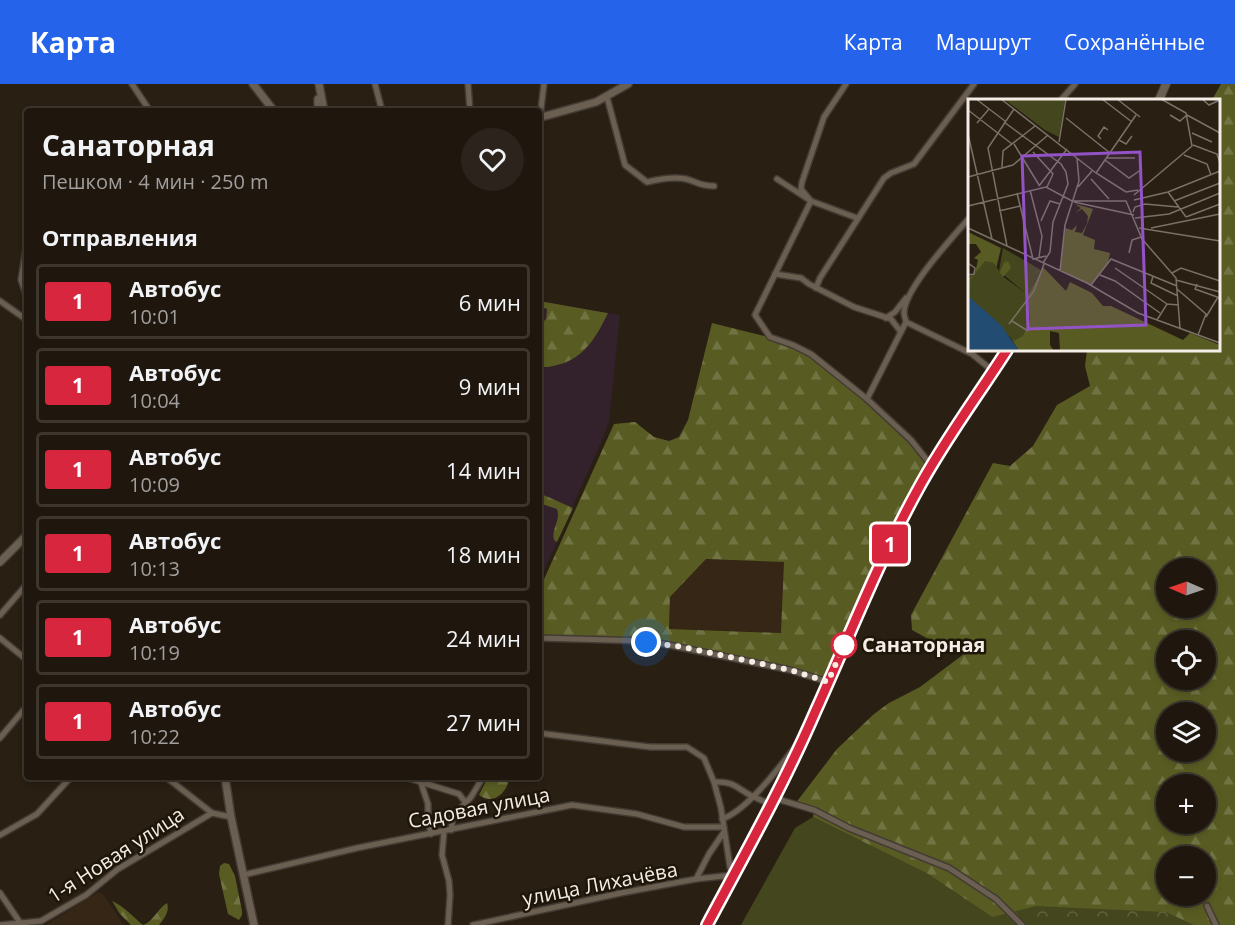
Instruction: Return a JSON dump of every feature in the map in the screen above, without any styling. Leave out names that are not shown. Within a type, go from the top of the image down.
[{"type":"main road","points":[[1159,99],[1166,84]]},
{"type":"main road","points":[[707,925],[804,737],[903,517],[931,465],[1006,351]]},
{"type":"street","points":[[132,84],[148,108]]},
{"type":"street","points":[[253,84],[271,108]]},
{"type":"street","points":[[318,108],[319,84]]},
{"type":"street","points":[[319,84],[323,108]]},
{"type":"street","points":[[375,84],[381,108]]},
{"type":"street","points":[[468,84],[470,108]]},
{"type":"street","points":[[540,108],[544,84]]},
{"type":"street","points":[[542,117],[607,97],[628,84]]},
{"type":"street","points":[[811,201],[801,189],[802,182],[824,117],[846,84]]},
{"type":"street","points":[[816,288],[857,218],[887,175],[914,164],[974,84]]},
{"type":"street","points":[[1062,99],[1075,84]]},
{"type":"street","points":[[607,97],[626,165],[647,182],[665,178],[687,179],[702,186],[714,186]]},
{"type":"street","points":[[777,179],[811,201],[857,218]]},
{"type":"street","points":[[811,201],[755,315],[770,338],[793,345],[811,354],[867,399],[910,440],[931,465]]},
{"type":"street","points":[[886,318],[895,312],[909,295],[968,218]]},
{"type":"street","points":[[24,262],[21,280],[24,288]]},
{"type":"street","points":[[775,274],[801,278],[854,307],[894,321],[902,332]]},
{"type":"street","points":[[867,399],[902,332],[906,322],[903,314],[909,295]]},
{"type":"street","points":[[0,301],[24,318]]},
{"type":"street","points":[[906,322],[972,354],[993,370]]},
{"type":"street","points":[[0,562],[24,538]]},
{"type":"street","points":[[0,615],[24,587]]},
{"type":"street","points":[[0,638],[24,658]]},
{"type":"street","points":[[542,638],[664,644],[790,670],[828,682]]},
{"type":"street","points":[[0,738],[24,710]]},
{"type":"street","points":[[542,734],[650,747],[687,747],[704,758],[714,782],[729,867],[733,875]]},
{"type":"street","points":[[722,819],[735,813],[752,797],[804,737]]},
{"type":"street","points":[[0,835],[37,814],[68,780]]},
{"type":"street","points":[[170,780],[212,813],[231,818]]},
{"type":"street","points":[[225,780],[231,818],[254,925]]},
{"type":"street","points":[[413,780],[459,794],[466,803]]},
{"type":"street","points":[[451,830],[453,817],[466,803],[481,780]]},
{"type":"street","points":[[714,782],[736,784],[752,797],[814,810],[849,828],[949,867],[996,899],[1022,925]]},
{"type":"street","points":[[421,783],[428,804],[431,834]]},
{"type":"street","name":"Садовая улица","points":[[243,875],[357,848],[572,805],[637,814],[684,827],[724,830]]},
{"type":"street","name":"1-я Новая улица","points":[[0,925],[21,925],[41,921],[77,900],[118,869],[212,813]]},
{"type":"street","points":[[696,879],[703,863],[724,830]]},
{"type":"street","points":[[444,831],[442,855],[450,895],[448,925]]},
{"type":"street","name":"улица Лихачёва","points":[[472,925],[696,879],[733,875]]},
{"type":"street","points":[[0,893],[21,925]]},
{"type":"street","points":[[1207,906],[1216,925]]},
{"type":"shaded area","points":[[542,302],[620,315],[609,422],[542,575]]},
{"type":"shaded area","points":[[706,559],[785,562],[782,633],[669,629],[670,597]]},
{"type":"shaded area","points":[[98,892],[102,893],[124,925],[46,925]]},
{"type":"green space","points":[[1221,84],[1235,84],[1235,925],[986,925],[992,917],[928,874],[813,817],[814,810],[795,804],[837,749],[874,714],[889,703],[920,687],[976,645],[966,638],[952,645],[932,641],[912,630],[911,615],[993,463],[1010,466],[1033,446],[1057,405],[1090,386],[1085,366],[1087,351],[1220,351],[1220,99],[1213,99]]},
{"type":"green space","points":[[542,302],[608,313],[594,338],[575,358],[550,367],[542,367],[542,323],[546,319],[547,309],[542,307]]},
{"type":"green space","points":[[712,323],[784,341],[811,354],[882,412],[931,465],[828,682],[815,677],[664,644],[542,638],[542,584],[614,424],[635,422],[654,437],[669,441],[679,437],[688,420]],"holes":[[[706,559],[784,562],[781,633],[669,629],[670,597]]]},
{"type":"green space","points":[[542,494],[573,508],[557,542],[553,536],[558,518],[557,509],[542,504]]},
{"type":"green space","points":[[486,780],[509,780],[503,792],[495,798],[490,799],[479,795]]},
{"type":"green space","points":[[813,817],[928,874],[992,917],[986,925],[741,925],[795,828]]},
{"type":"green space","points":[[224,863],[229,864],[235,876],[242,911],[239,920],[228,914],[219,874],[220,866]]},
{"type":"green space","points":[[112,901],[124,909],[143,925],[131,925]]},
{"type":"green space","points":[[167,903],[165,918],[159,925],[143,925]]},
{"type":"green space","points":[[1036,906],[1166,912],[1194,925],[986,925],[992,917]]},
{"type":"bus line","name":"1","points":[[707,925],[774,798],[816,711],[864,600],[916,493],[931,465],[1006,351]]},
{"type":"place","name":"Санаторная","points":[[844,645]]},
{"type":"route","points":[[646,642],[683,647],[790,670],[828,682],[844,645]]}]
